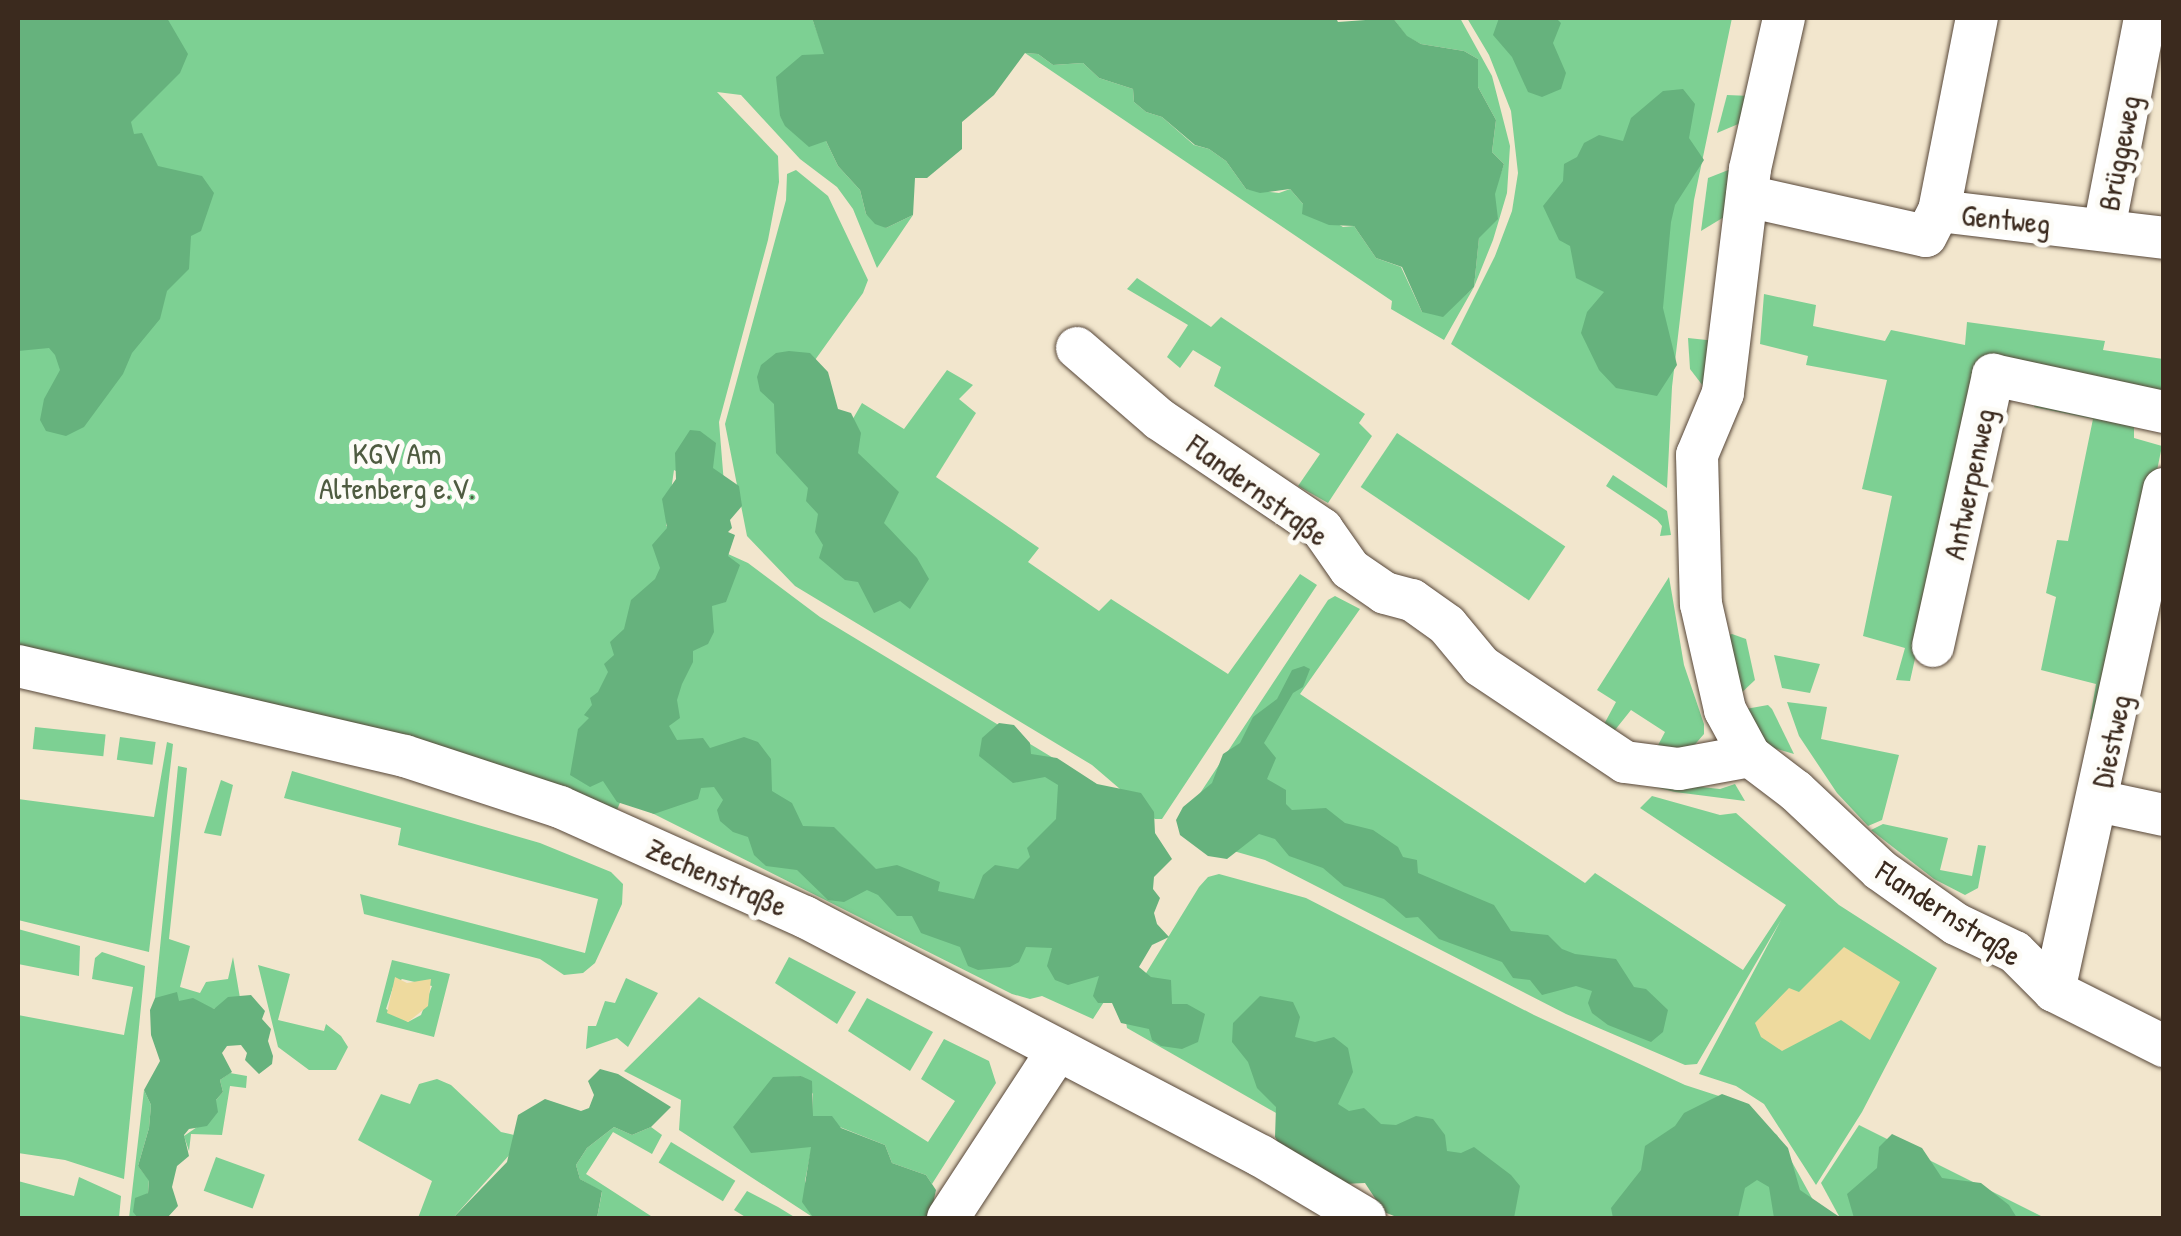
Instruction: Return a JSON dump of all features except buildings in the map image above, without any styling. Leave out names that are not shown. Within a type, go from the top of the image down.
[{"type":"street","name":"Flandernstraße","points":[[1784,18],[1747,196],[1723,393],[1697,455],[1696,514],[1705,621],[1725,710],[1750,756],[1796,791],[1880,870],[1956,924],[2015,952],[2054,990],[2164,1046]]},
{"type":"street","points":[[1939,212],[1978,18]]},
{"type":"street","name":"Brüggeweg","points":[[2104,230],[2146,18]]},
{"type":"street","name":"Gentweg","points":[[1747,196],[1926,236],[1939,212],[2164,238]]},
{"type":"street","name":"Flandernstraße","points":[[1076,348],[1159,419],[1322,529],[1350,569],[1384,593],[1412,600],[1448,625],[1481,666],[1625,762],[1679,770],[1750,756]]},
{"type":"street","name":"Antwerpenweg","points":[[1933,646],[1992,375],[2164,412]]},
{"type":"street","name":"Diestweg","points":[[2054,990],[2164,489]]},
{"type":"street","name":"Zechenstraße","points":[[18,666],[405,756],[560,807],[805,917],[1261,1156],[1366,1218]]},
{"type":"street","points":[[2098,801],[2164,815]]},
{"type":"street","points":[[948,1218],[1058,1050]]},
{"type":"green space","name":"KGV Am Altenberg e.V.","points":[[18,18],[812,18],[825,54],[781,98],[780,116],[826,141],[838,166],[860,190],[866,214],[886,228],[913,215],[877,268],[853,209],[837,187],[800,159],[741,95],[717,92],[778,156],[779,182],[768,240],[719,422],[725,496],[674,470],[666,526],[748,563],[820,617],[1098,785],[1147,935],[1093,1019],[1042,996],[1030,999],[1012,994],[622,798],[611,824],[18,667]]},
{"type":"green space","points":[[18,18],[167,18],[188,54],[180,73],[131,122],[134,134],[142,133],[158,166],[202,176],[214,193],[201,231],[191,236],[189,269],[167,291],[160,319],[132,353],[123,374],[84,427],[66,436],[46,431],[40,420],[44,399],[60,370],[55,355],[49,348],[18,351]]},
{"type":"green space","points":[[812,18],[1336,18],[1338,22],[1393,18],[1407,36],[1421,44],[1464,51],[1478,59],[1478,87],[1496,120],[1492,152],[1504,164],[1495,194],[1498,219],[1479,238],[1474,287],[1443,317],[1422,312],[1402,267],[1376,258],[1354,226],[1329,225],[1302,214],[1303,204],[1290,189],[1260,193],[1246,189],[1226,161],[1195,145],[1162,117],[1146,112],[1134,102],[1133,89],[1099,78],[1083,63],[1053,65],[1038,54],[1025,53],[994,95],[962,122],[962,149],[927,178],[915,178],[913,215],[886,228],[875,224],[866,214],[860,190],[838,166],[826,141],[809,147],[785,126],[780,116],[776,77],[802,55],[824,54]]},
{"type":"green space","points":[[1393,18],[1460,18],[1492,76],[1510,146],[1507,193],[1474,287],[1479,237],[1504,164],[1492,152],[1496,120],[1478,87],[1478,59],[1464,51],[1421,44],[1407,37]]},
{"type":"green space","points":[[1467,18],[1732,18],[1694,200],[1672,387],[1667,488],[1451,344],[1495,256],[1512,211],[1518,173],[1511,111],[1489,55]]},
{"type":"green space","points":[[1499,18],[1556,18],[1561,23],[1553,43],[1566,73],[1561,89],[1542,97],[1528,92],[1512,57],[1493,35]]},
{"type":"green space","points":[[1025,53],[1038,54],[1053,65],[1083,63],[1099,78],[1133,89],[1134,102],[1146,112],[1162,117],[1194,145],[1209,149],[1226,161],[1246,189],[1279,193],[1290,189],[1303,204],[1343,227],[1354,226],[1376,258],[1401,267],[1422,312],[1452,307],[1474,287],[1444,340],[1391,309],[1392,301]]},
{"type":"green space","points":[[1683,89],[1695,104],[1689,138],[1704,160],[1675,205],[1671,222],[1663,308],[1677,365],[1657,396],[1616,388],[1599,370],[1581,333],[1587,312],[1604,292],[1576,278],[1570,246],[1559,240],[1543,206],[1563,181],[1564,164],[1577,157],[1584,143],[1599,135],[1623,141],[1631,118],[1663,91]]},
{"type":"green space","points":[[1727,95],[1750,96],[1743,122],[1717,133]]},
{"type":"green space","points":[[1736,167],[1729,214],[1701,231],[1708,178]]},
{"type":"green space","points":[[796,170],[828,196],[868,280],[863,293],[800,381],[850,424],[862,403],[904,429],[947,370],[973,385],[959,399],[976,413],[936,477],[1039,548],[1028,562],[1099,611],[1111,599],[1228,674],[1300,574],[1317,585],[1162,819],[1155,819],[1092,765],[795,586],[747,536],[725,424],[786,200],[787,174]]},
{"type":"green space","points":[[1137,278],[1211,327],[1221,317],[1365,414],[1359,423],[1372,436],[1328,503],[1298,486],[1320,454],[1214,386],[1221,367],[1193,350],[1180,368],[1167,357],[1188,325],[1127,289]]},
{"type":"green space","points":[[1764,294],[1816,305],[1813,326],[1885,341],[1891,330],[1965,345],[1967,322],[2105,341],[2103,350],[2163,359],[2163,398],[1981,364],[1910,681],[1896,680],[1905,648],[1863,636],[1892,496],[1862,489],[1887,380],[1806,365],[1808,356],[1760,344]]},
{"type":"green space","points":[[1688,338],[1716,341],[1703,386],[1690,369]]},
{"type":"green space","points":[[776,353],[810,353],[828,372],[838,409],[851,413],[861,433],[858,453],[899,492],[884,523],[917,558],[929,579],[910,609],[900,601],[874,613],[858,582],[845,580],[819,558],[823,545],[815,532],[818,514],[806,501],[808,488],[776,453],[774,404],[760,391],[757,377],[761,365]]},
{"type":"green space","points":[[2038,396],[2134,419],[2134,438],[2162,446],[2105,724],[2090,719],[2096,684],[2041,670],[2056,597],[2046,593],[2057,540],[2068,541],[2093,419],[2034,407]]},
{"type":"green space","points":[[690,430],[700,431],[716,443],[713,468],[739,486],[742,506],[730,520],[732,528],[728,532],[735,535],[728,556],[740,565],[726,602],[712,606],[714,632],[708,644],[693,651],[693,662],[677,700],[680,718],[669,726],[677,740],[703,738],[710,748],[744,737],[758,742],[771,759],[772,791],[792,803],[803,826],[834,827],[876,869],[897,865],[940,882],[938,891],[974,899],[983,875],[995,865],[1018,869],[1030,857],[1027,848],[1056,819],[1058,785],[1045,777],[1013,783],[979,756],[982,738],[999,723],[1014,725],[1030,743],[1031,754],[1057,758],[1097,784],[1141,793],[1154,812],[1155,833],[1172,859],[1154,877],[1153,889],[1160,898],[1154,913],[1157,924],[1169,937],[1152,945],[1139,967],[1151,977],[1171,980],[1172,1004],[1187,1004],[1205,1014],[1198,1042],[1182,1049],[1161,1046],[1152,1040],[1149,1029],[1121,1023],[1112,1003],[1098,1003],[1093,996],[1099,976],[1068,985],[1055,980],[1047,966],[1052,948],[1026,947],[1019,962],[1010,967],[978,970],[968,966],[960,947],[921,933],[912,916],[897,916],[878,895],[867,890],[844,902],[828,900],[797,870],[766,866],[754,855],[748,837],[733,832],[720,821],[717,810],[723,800],[714,787],[701,788],[698,799],[654,814],[617,802],[603,781],[590,787],[570,775],[578,729],[589,718],[584,715],[592,705],[590,698],[598,692],[608,672],[604,664],[614,655],[610,642],[624,629],[631,600],[655,579],[660,568],[652,545],[667,528],[662,499],[676,479],[675,453]]},
{"type":"green space","points":[[1397,433],[1565,547],[1529,600],[1361,487]]},
{"type":"green space","points":[[1613,475],[1667,511],[1671,535],[1660,536],[1662,526],[1657,520],[1606,486]]},
{"type":"green space","points":[[1669,577],[1684,665],[1704,724],[1704,734],[1691,749],[1656,749],[1665,732],[1631,710],[1615,730],[1602,728],[1616,702],[1597,690]]},
{"type":"green space","points":[[1335,596],[1360,609],[1300,694],[1585,883],[1595,873],[1743,970],[1786,905],[1640,808],[1652,796],[1720,815],[1736,813],[1839,905],[1937,968],[1862,1112],[1816,1185],[1764,1104],[1736,1086],[1699,1074],[1781,920],[1697,1064],[1685,1065],[1566,1014],[1265,860],[1223,848],[1187,813],[1328,600]]},
{"type":"green space","points":[[1725,636],[1746,639],[1755,680],[1737,697]]},
{"type":"green space","points":[[1774,655],[1820,664],[1810,693],[1782,688]]},
{"type":"green space","points":[[1304,666],[1310,669],[1303,687],[1293,693],[1264,743],[1276,758],[1267,779],[1286,790],[1286,804],[1292,810],[1326,808],[1345,823],[1373,830],[1398,847],[1403,857],[1417,860],[1418,873],[1494,905],[1511,931],[1548,935],[1562,949],[1575,954],[1616,959],[1634,987],[1646,989],[1668,1010],[1663,1032],[1651,1042],[1608,1025],[1592,1013],[1588,1003],[1592,991],[1576,986],[1542,995],[1530,980],[1513,978],[1502,962],[1439,939],[1418,917],[1406,918],[1384,899],[1344,886],[1323,868],[1289,856],[1275,839],[1259,834],[1227,859],[1208,856],[1180,835],[1176,820],[1183,807],[1212,783],[1223,754],[1240,743],[1253,717],[1277,699],[1292,670]]},
{"type":"green space","points":[[1787,702],[1827,707],[1821,739],[1899,755],[1882,820],[1868,826],[1837,793],[1799,736]]},
{"type":"green space","points":[[1768,705],[1794,754],[1767,746],[1740,710]]},
{"type":"green space","points":[[35,727],[106,734],[103,756],[33,749]]},
{"type":"green space","points":[[120,737],[156,742],[152,765],[117,760]]},
{"type":"green space","points":[[167,742],[173,744],[149,952],[18,920],[18,799],[154,817]]},
{"type":"green space","points":[[178,766],[187,768],[169,939],[190,946],[180,987],[200,993],[206,982],[228,979],[233,957],[240,998],[214,1009],[155,998]]},
{"type":"green space","points":[[292,771],[540,843],[611,872],[623,884],[622,904],[595,963],[583,973],[564,975],[540,959],[364,914],[360,894],[585,953],[598,899],[398,845],[401,828],[284,798]]},
{"type":"green space","points":[[221,780],[233,785],[221,836],[204,833]]},
{"type":"green space","points":[[1655,782],[1720,789],[1735,784],[1745,801],[1675,792],[1655,787]]},
{"type":"green space","points":[[1883,824],[1948,838],[1940,870],[1972,876],[1978,845],[1986,846],[1978,888],[1965,895],[1934,879],[1871,830]]},
{"type":"green space","points":[[1219,874],[1306,898],[1534,1015],[1685,1085],[1728,1099],[1777,1135],[1823,1218],[1426,1218],[1304,1129],[1127,1028],[1124,1009],[1199,887],[1208,877]]},
{"type":"green space","points":[[18,929],[80,946],[79,976],[18,964]]},
{"type":"green space","points":[[102,952],[145,966],[124,1179],[65,1160],[18,1153],[18,1015],[124,1035],[133,987],[92,979],[95,958]]},
{"type":"green space","points":[[789,957],[856,992],[837,1024],[775,983]]},
{"type":"green space","points":[[392,960],[450,974],[434,1037],[376,1022]],"holes":[[[402,979],[432,986],[421,1015],[408,1022],[386,1009],[393,987]]]},
{"type":"green space","points":[[258,965],[290,974],[278,1020],[324,1031],[326,1024],[341,1036],[348,1047],[336,1070],[309,1070],[278,1047]]},
{"type":"green space","points":[[626,978],[658,993],[628,1047],[617,1038],[586,1049],[588,1026],[596,1026],[605,1001],[615,1003]]},
{"type":"green space","points":[[177,992],[179,1001],[193,998],[214,1009],[228,997],[251,995],[265,1011],[262,1019],[271,1029],[268,1041],[272,1064],[259,1074],[245,1060],[247,1053],[241,1045],[227,1046],[222,1053],[232,1072],[220,1080],[223,1092],[216,1100],[218,1112],[207,1126],[189,1129],[184,1135],[189,1156],[177,1166],[172,1187],[178,1206],[167,1218],[138,1218],[133,1212],[135,1198],[148,1193],[149,1181],[138,1166],[151,1105],[144,1090],[160,1061],[151,1035],[150,1010],[155,998]]},
{"type":"green space","points":[[1260,996],[1293,1002],[1300,1017],[1295,1037],[1315,1042],[1334,1037],[1348,1048],[1353,1072],[1338,1104],[1349,1111],[1364,1108],[1381,1124],[1396,1125],[1416,1116],[1433,1119],[1445,1135],[1447,1151],[1461,1153],[1474,1147],[1511,1175],[1520,1186],[1514,1218],[1399,1218],[1384,1212],[1365,1183],[1344,1184],[1283,1151],[1275,1137],[1276,1107],[1257,1088],[1248,1062],[1232,1042],[1233,1023]]},
{"type":"green space","points":[[699,997],[928,1142],[955,1101],[921,1079],[944,1039],[989,1061],[996,1083],[932,1184],[926,1175],[892,1163],[885,1145],[812,1116],[813,1094],[801,1076],[786,1078],[795,1148],[812,1146],[805,1181],[812,1216],[823,1218],[814,1218],[679,1130],[681,1100],[624,1071]]},
{"type":"green space","points":[[867,998],[933,1032],[910,1071],[848,1031]]},
{"type":"green space","points":[[600,1069],[618,1074],[671,1107],[651,1127],[632,1135],[614,1127],[587,1148],[576,1165],[580,1179],[602,1191],[597,1218],[453,1218],[507,1162],[518,1115],[545,1099],[581,1111],[589,1108],[594,1095],[588,1081]]},
{"type":"green space","points":[[230,1073],[247,1076],[246,1088],[230,1086],[222,1135],[191,1134],[189,1151],[184,1136],[216,1114],[216,1100],[223,1092],[220,1080]]},
{"type":"green space","points":[[801,1076],[812,1081],[813,1116],[832,1116],[841,1128],[885,1145],[892,1163],[926,1175],[936,1190],[930,1218],[812,1216],[802,1202],[811,1147],[751,1153],[733,1127],[773,1077]]},
{"type":"green space","points":[[437,1079],[451,1085],[501,1132],[514,1135],[512,1152],[453,1218],[418,1218],[432,1181],[358,1140],[381,1094],[410,1104],[419,1084]]},
{"type":"green space","points":[[144,1090],[151,1105],[138,1166],[149,1180],[148,1193],[136,1204],[138,1218],[129,1218]]},
{"type":"green space","points":[[1722,1094],[1749,1104],[1788,1148],[1800,1190],[1841,1218],[1774,1218],[1769,1187],[1757,1180],[1745,1188],[1738,1218],[1613,1218],[1611,1208],[1641,1170],[1645,1146],[1675,1126],[1684,1113]]},
{"type":"green space","points":[[1859,1125],[2045,1218],[1840,1218],[1821,1183]]},
{"type":"green space","points":[[614,1127],[632,1135],[651,1127],[662,1135],[652,1154],[613,1132],[586,1174],[654,1218],[597,1218],[602,1192],[580,1179],[576,1165],[587,1148]]},
{"type":"green space","points":[[1892,1134],[1922,1148],[1942,1178],[1981,1183],[2009,1205],[2017,1218],[1854,1218],[1847,1194],[1877,1168],[1879,1147]]},
{"type":"green space","points":[[671,1142],[735,1181],[723,1201],[659,1163]]},
{"type":"green space","points":[[216,1157],[265,1175],[253,1209],[204,1191]]},
{"type":"green space","points":[[79,1177],[121,1196],[119,1218],[18,1218],[18,1181],[74,1196]]},
{"type":"green space","points":[[747,1191],[796,1218],[747,1218],[734,1210]]},
{"type":"sand","points":[[1844,947],[1900,982],[1870,1040],[1841,1020],[1782,1051],[1761,1037],[1755,1023],[1789,988],[1799,992]]},
{"type":"sand","points":[[395,977],[407,983],[431,979],[428,1006],[408,1022],[387,1013]]}]
